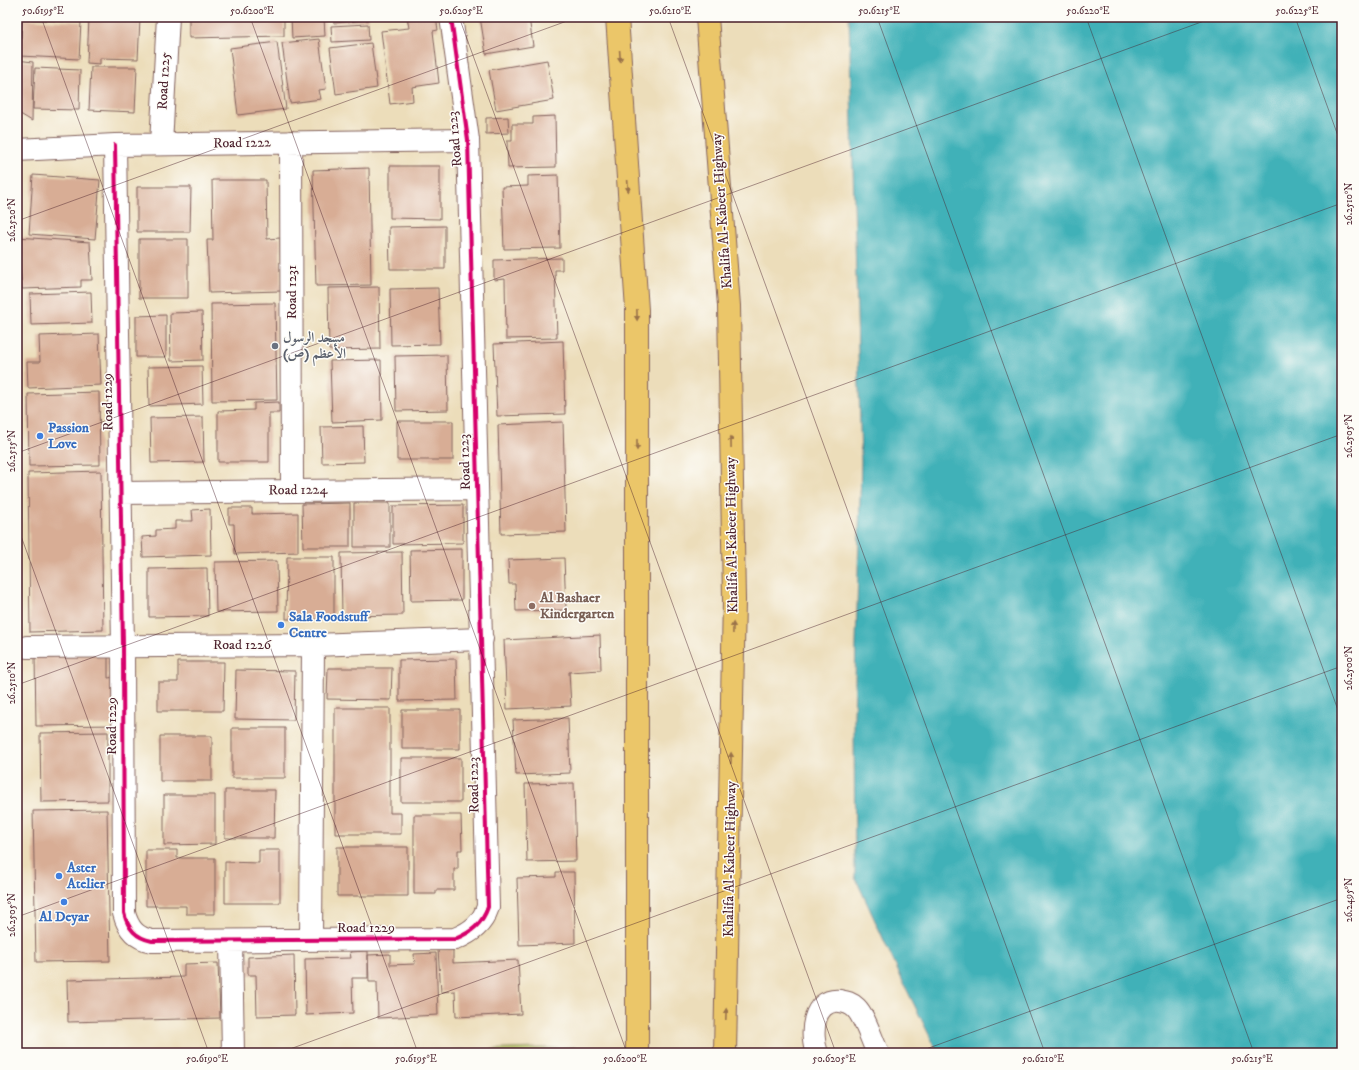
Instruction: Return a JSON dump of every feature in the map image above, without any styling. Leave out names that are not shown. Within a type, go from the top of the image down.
[{"type":"main road","points":[[617,17],[637,310],[637,1053]]},
{"type":"main road","name":"Khalifa Al-Kabeer Highway","points":[[707,17],[729,306],[734,600],[725,1053]]},
{"type":"street","name":"Road 1225","points":[[161,144],[168,17]]},
{"type":"street","name":"Road 1223","points":[[451,17],[468,140],[488,907]]},
{"type":"street","name":"Road 1222","points":[[17,150],[161,144],[468,140]]},
{"type":"street","name":"Road 1231","points":[[291,142],[292,490]]},
{"type":"street","name":"Road 1229","points":[[116,145],[123,646],[124,913],[126,921],[136,935],[152,941],[455,939],[469,933],[480,924],[488,907]]},
{"type":"street","name":"Road 1224","points":[[120,493],[477,489]]},
{"type":"street","name":"Road 1226","points":[[27,647],[313,645],[482,640]]},
{"type":"street","points":[[311,940],[313,645]]},
{"type":"street","points":[[231,941],[233,1053]]},
{"type":"street","points":[[817,1053],[813,1035],[814,1021],[819,1009],[827,1003],[836,1000],[846,1002],[858,1010],[878,1053]]},
{"type":"green space","points":[[575,1047],[575,1053],[367,1053]]},
{"type":"water","points":[[849,17],[1342,17],[1342,1053],[938,1053],[903,982],[855,877],[854,717],[861,462]]},
{"type":"building","points":[[89,17],[140,19],[138,59],[100,58],[100,64],[87,63]]},
{"type":"building","points":[[189,17],[284,17],[284,36],[189,38]]},
{"type":"building","points":[[291,17],[324,17],[325,36],[292,38]]},
{"type":"building","points":[[333,17],[369,17],[369,20],[334,23]]},
{"type":"building","points":[[407,17],[436,17],[438,30],[433,31],[439,83],[412,87],[413,101],[390,104],[381,31],[409,28]]},
{"type":"building","points":[[480,17],[529,17],[533,46],[486,54]]},
{"type":"building","points":[[22,19],[81,22],[79,59],[20,56]]},
{"type":"building","points":[[368,24],[369,40],[332,42],[331,26]]},
{"type":"building","points":[[319,39],[326,89],[319,90],[321,99],[290,103],[282,43]]},
{"type":"building","points":[[277,42],[286,109],[238,115],[230,48]]},
{"type":"building","points":[[371,43],[377,88],[336,94],[330,48]]},
{"type":"building","points":[[17,60],[33,62],[32,121],[17,112]]},
{"type":"building","points":[[547,60],[554,100],[496,110],[489,70]]},
{"type":"building","points":[[91,67],[137,67],[135,112],[89,110]]},
{"type":"building","points":[[35,68],[80,70],[79,110],[33,109]]},
{"type":"building","points":[[555,116],[556,167],[508,168],[507,141],[512,141],[512,124],[533,124],[533,117]]},
{"type":"building","points":[[508,117],[509,133],[486,134],[486,118]]},
{"type":"building","points":[[390,166],[440,166],[440,219],[390,218]]},
{"type":"building","points":[[369,168],[371,285],[316,286],[313,170]]},
{"type":"building","points":[[33,175],[100,180],[95,239],[29,234]]},
{"type":"building","points":[[558,175],[560,248],[504,249],[502,187],[528,186],[528,176]]},
{"type":"building","points":[[212,180],[266,180],[267,239],[280,238],[281,291],[209,293],[207,240],[213,240]]},
{"type":"building","points":[[137,187],[191,187],[190,232],[137,232]]},
{"type":"building","points":[[445,226],[445,269],[390,269],[389,227]]},
{"type":"building","points":[[17,237],[90,242],[92,280],[81,280],[81,287],[22,289]]},
{"type":"building","points":[[139,239],[188,239],[188,298],[139,298]]},
{"type":"building","points":[[562,258],[562,270],[555,270],[557,338],[506,339],[505,279],[494,280],[494,260]]},
{"type":"building","points":[[379,287],[380,349],[329,350],[328,288]]},
{"type":"building","points":[[438,288],[440,344],[391,345],[390,289]]},
{"type":"building","points":[[91,292],[92,323],[31,325],[30,294]]},
{"type":"building","points":[[275,303],[277,400],[212,401],[211,304]]},
{"type":"building","points":[[202,312],[203,360],[171,361],[170,313]]},
{"type":"building","points":[[166,315],[166,357],[136,357],[136,316]]},
{"type":"building","points":[[99,334],[101,385],[28,388],[27,362],[40,362],[39,336]]},
{"type":"building","points":[[563,341],[565,414],[497,416],[494,344]]},
{"type":"building","points":[[447,355],[448,410],[396,411],[395,356]]},
{"type":"building","points":[[381,360],[382,420],[332,422],[330,361]]},
{"type":"building","points":[[202,366],[203,404],[149,406],[148,367]]},
{"type":"building","points":[[99,392],[100,465],[29,466],[28,394]]},
{"type":"building","points":[[279,402],[279,413],[269,413],[269,462],[218,462],[218,411],[254,410],[254,403]]},
{"type":"building","points":[[203,417],[204,462],[151,463],[150,418]]},
{"type":"building","points":[[397,421],[453,421],[453,460],[397,460]]},
{"type":"building","points":[[563,422],[566,532],[501,534],[498,425]]},
{"type":"building","points":[[363,426],[364,462],[322,463],[321,427]]},
{"type":"building","points":[[101,471],[103,630],[30,632],[28,473]]},
{"type":"building","points":[[350,503],[350,547],[303,547],[302,504]]},
{"type":"building","points":[[354,503],[390,503],[390,547],[354,547]]},
{"type":"building","points":[[463,505],[463,543],[393,544],[393,506]]},
{"type":"building","points":[[229,508],[252,508],[252,514],[298,513],[298,552],[235,554],[234,524],[229,524]]},
{"type":"building","points":[[210,509],[211,555],[143,557],[142,537],[156,536],[156,530],[175,529],[175,521],[193,521],[192,510]]},
{"type":"building","points":[[462,549],[462,600],[411,601],[410,550]]},
{"type":"building","points":[[402,552],[403,615],[342,616],[341,553]]},
{"type":"building","points":[[287,557],[334,557],[334,619],[286,619]]},
{"type":"building","points":[[564,558],[566,610],[516,611],[515,584],[509,584],[508,560]]},
{"type":"building","points":[[277,561],[278,611],[216,612],[215,562]]},
{"type":"building","points":[[207,568],[208,616],[149,617],[149,569]]},
{"type":"building","points":[[600,635],[601,670],[569,672],[571,706],[507,709],[504,640]]},
{"type":"building","points":[[108,654],[108,678],[116,677],[117,725],[36,726],[35,655]]},
{"type":"building","points":[[456,659],[457,700],[399,701],[399,660]]},
{"type":"building","points":[[178,662],[224,662],[223,711],[158,711],[158,682],[178,682]]},
{"type":"building","points":[[328,668],[392,668],[391,700],[327,699]]},
{"type":"building","points":[[236,670],[295,671],[294,720],[235,719]]},
{"type":"building","points":[[335,708],[390,708],[390,813],[401,813],[401,834],[335,834]]},
{"type":"building","points":[[402,710],[460,710],[460,749],[402,749]]},
{"type":"building","points":[[568,718],[570,773],[516,775],[513,720]]},
{"type":"building","points":[[232,728],[285,728],[285,778],[232,778]]},
{"type":"building","points":[[108,732],[108,801],[41,802],[40,733]]},
{"type":"building","points":[[160,736],[212,736],[212,781],[160,781]]},
{"type":"building","points":[[401,758],[461,758],[461,802],[401,802]]},
{"type":"building","points":[[574,783],[576,861],[527,862],[525,784]]},
{"type":"building","points":[[225,790],[275,790],[274,838],[225,838]]},
{"type":"building","points":[[164,795],[215,795],[215,844],[164,845]]},
{"type":"building","points":[[107,810],[110,961],[36,962],[33,811]]},
{"type":"building","points":[[414,815],[461,815],[462,850],[458,850],[458,869],[454,869],[454,890],[436,890],[436,894],[414,894]]},
{"type":"building","points":[[337,847],[408,847],[408,896],[337,896]]},
{"type":"building","points":[[146,850],[177,850],[177,858],[215,858],[215,914],[186,914],[186,906],[146,906]]},
{"type":"building","points":[[259,850],[280,850],[280,903],[225,903],[225,862],[259,863]]},
{"type":"building","points":[[556,872],[574,872],[575,943],[519,945],[517,878],[556,877]]},
{"type":"building","points":[[453,949],[453,963],[518,960],[521,1014],[456,1017],[455,991],[441,992],[438,950]]},
{"type":"building","points":[[368,951],[368,978],[352,978],[353,1013],[306,1015],[305,959],[351,958],[350,952]]},
{"type":"building","points":[[436,953],[438,1015],[378,1018],[377,982],[369,982],[368,955],[390,954],[390,965],[415,964],[414,954]]},
{"type":"building","points":[[294,955],[295,1015],[257,1016],[256,975],[248,975],[248,957]]},
{"type":"building","points":[[218,963],[220,1018],[68,1022],[67,980],[184,977],[184,964]]},
{"type":"cycle path","points":[[115,145],[123,646],[124,913],[128,924],[130,928],[141,938],[152,941],[455,939],[476,927],[483,918],[488,907],[468,140],[451,17]]},
{"type":"place","name":"مسجد الرسول الأعظم (ص)","points":[[275,346]]},
{"type":"place","name":"Passion Love","points":[[40,436]]},
{"type":"place","name":"Al Bashaer Kindergarten","points":[[532,606]]},
{"type":"place","name":"Sala Foodstuff Centre","points":[[281,625]]},
{"type":"place","name":"Aster Atelier","points":[[59,876]]},
{"type":"place","name":"Al Deyar","points":[[64,902]]}]
